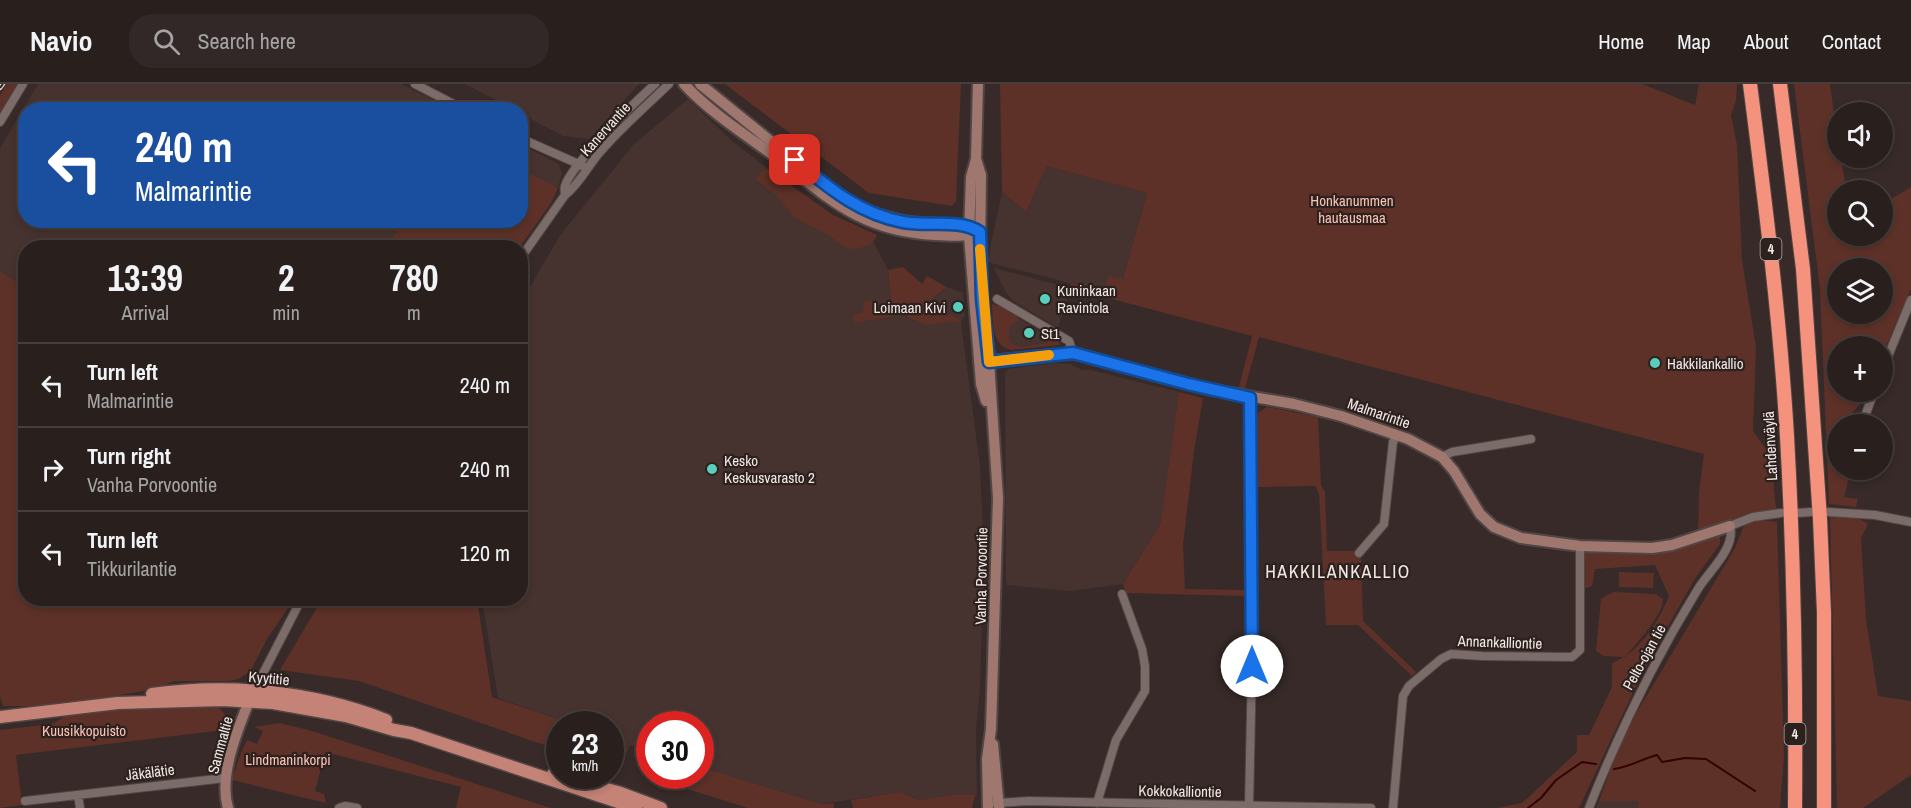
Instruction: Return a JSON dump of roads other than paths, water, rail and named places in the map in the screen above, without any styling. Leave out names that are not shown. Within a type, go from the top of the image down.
[{"type":"highway","name":"Lahdenväylä","points":[[1750,84],[1774,273],[1787,436],[1795,659],[1795,808]]},
{"type":"highway","name":"4","points":[[1780,84],[1803,269],[1820,519],[1824,614],[1824,808]]},
{"type":"main road","points":[[684,84],[828,199],[857,217],[905,233],[969,230]]},
{"type":"main road","points":[[700,84],[841,198],[882,217],[905,223],[980,232]]},
{"type":"main road","name":"Vanha Porvoontie","points":[[978,84],[976,159],[971,177],[969,230],[992,424],[998,498],[991,729],[987,759],[994,806]]},
{"type":"main road","name":"Vanha Porvoontie","points":[[976,159],[981,175],[980,232],[984,362]]},
{"type":"main road","name":"Malmarintie","points":[[984,362],[1073,353],[1188,384],[1250,398],[1322,410],[1397,435],[1424,446],[1442,457],[1454,471],[1474,508],[1494,527],[1521,538],[1580,546],[1643,548],[1672,546],[1730,526]]},
{"type":"main road","name":"Kyytitie","points":[[0,717],[118,703],[135,697],[177,691],[313,698],[345,706],[396,724],[411,733],[501,764],[575,779],[661,808]]},
{"type":"main road","name":"Sammaltie","points":[[228,808],[225,778],[242,717],[251,696]]},
{"type":"main road","name":"Kyytitie","points":[[0,709],[39,712]]},
{"type":"main road","name":"Kyytitie","points":[[517,768],[636,808]]},
{"type":"street","points":[[0,122],[23,84]]},
{"type":"street","points":[[414,84],[449,102]]},
{"type":"street","name":"Kanervantie","points":[[528,248],[565,195],[571,190],[583,166],[634,103],[655,84]]},
{"type":"street","name":"Kanervantie","points":[[583,166],[669,84]]},
{"type":"street","points":[[528,142],[583,166]]},
{"type":"street","points":[[997,298],[1069,341],[1073,353]]},
{"type":"street","points":[[1893,344],[1911,300]]},
{"type":"street","points":[[1249,806],[1252,667],[1250,398]]},
{"type":"street","points":[[1359,553],[1384,524],[1393,442],[1397,435]]},
{"type":"street","points":[[1442,457],[1452,452],[1531,439]]},
{"type":"street","points":[[1796,513],[1812,512]]},
{"type":"street","points":[[1828,512],[1875,515],[1911,522]]},
{"type":"street","points":[[1730,526],[1753,517],[1781,513]]},
{"type":"street","name":"Pelto-ojan tie","points":[[1589,808],[1642,686],[1699,588],[1730,543],[1732,534],[1730,526]]},
{"type":"street","name":"Annankalliontie","points":[[1393,808],[1405,691],[1441,659],[1451,654],[1572,657],[1580,650],[1580,546]]},
{"type":"street","points":[[1097,803],[1116,740],[1145,691],[1142,649],[1122,594]]},
{"type":"street","points":[[251,696],[298,606]]},
{"type":"street","name":"Jäkälätie","points":[[25,801],[225,778]]},
{"type":"street","points":[[78,795],[80,808]]},
{"type":"street","name":"Kokkokalliontie","points":[[994,806],[1029,801],[1371,808]]},
{"type":"street","points":[[339,808],[345,806],[357,808]]},
{"type":"waterway","points":[[1614,769],[1657,755],[1662,762],[1685,758],[1706,759],[1755,791]]},
{"type":"waterway","points":[[1528,808],[1541,798],[1556,780],[1582,762],[1596,764]]},
{"type":"railway","points":[[0,88],[3,84]]},
{"type":"place","name":"Kuninkaan Ravintola","points":[[1045,299]]},
{"type":"place","name":"Loimaan Kivi","points":[[958,307]]},
{"type":"place","name":"St1","points":[[1029,333]]},
{"type":"place","name":"Hakkilankallio","points":[[1655,363]]},
{"type":"place","name":"Kesko Keskusvarasto 2","points":[[712,469]]},
{"type":"district","name":"HAKKILANKALLIO","points":[[1338,571]]},
{"type":"park label","name":"Honkanummen hautausmaa","points":[[1352,208]]},
{"type":"park label","name":"Kuusikkopuisto","points":[[84,730]]},
{"type":"park label","name":"Lindmaninkorpi","points":[[288,759]]}]
